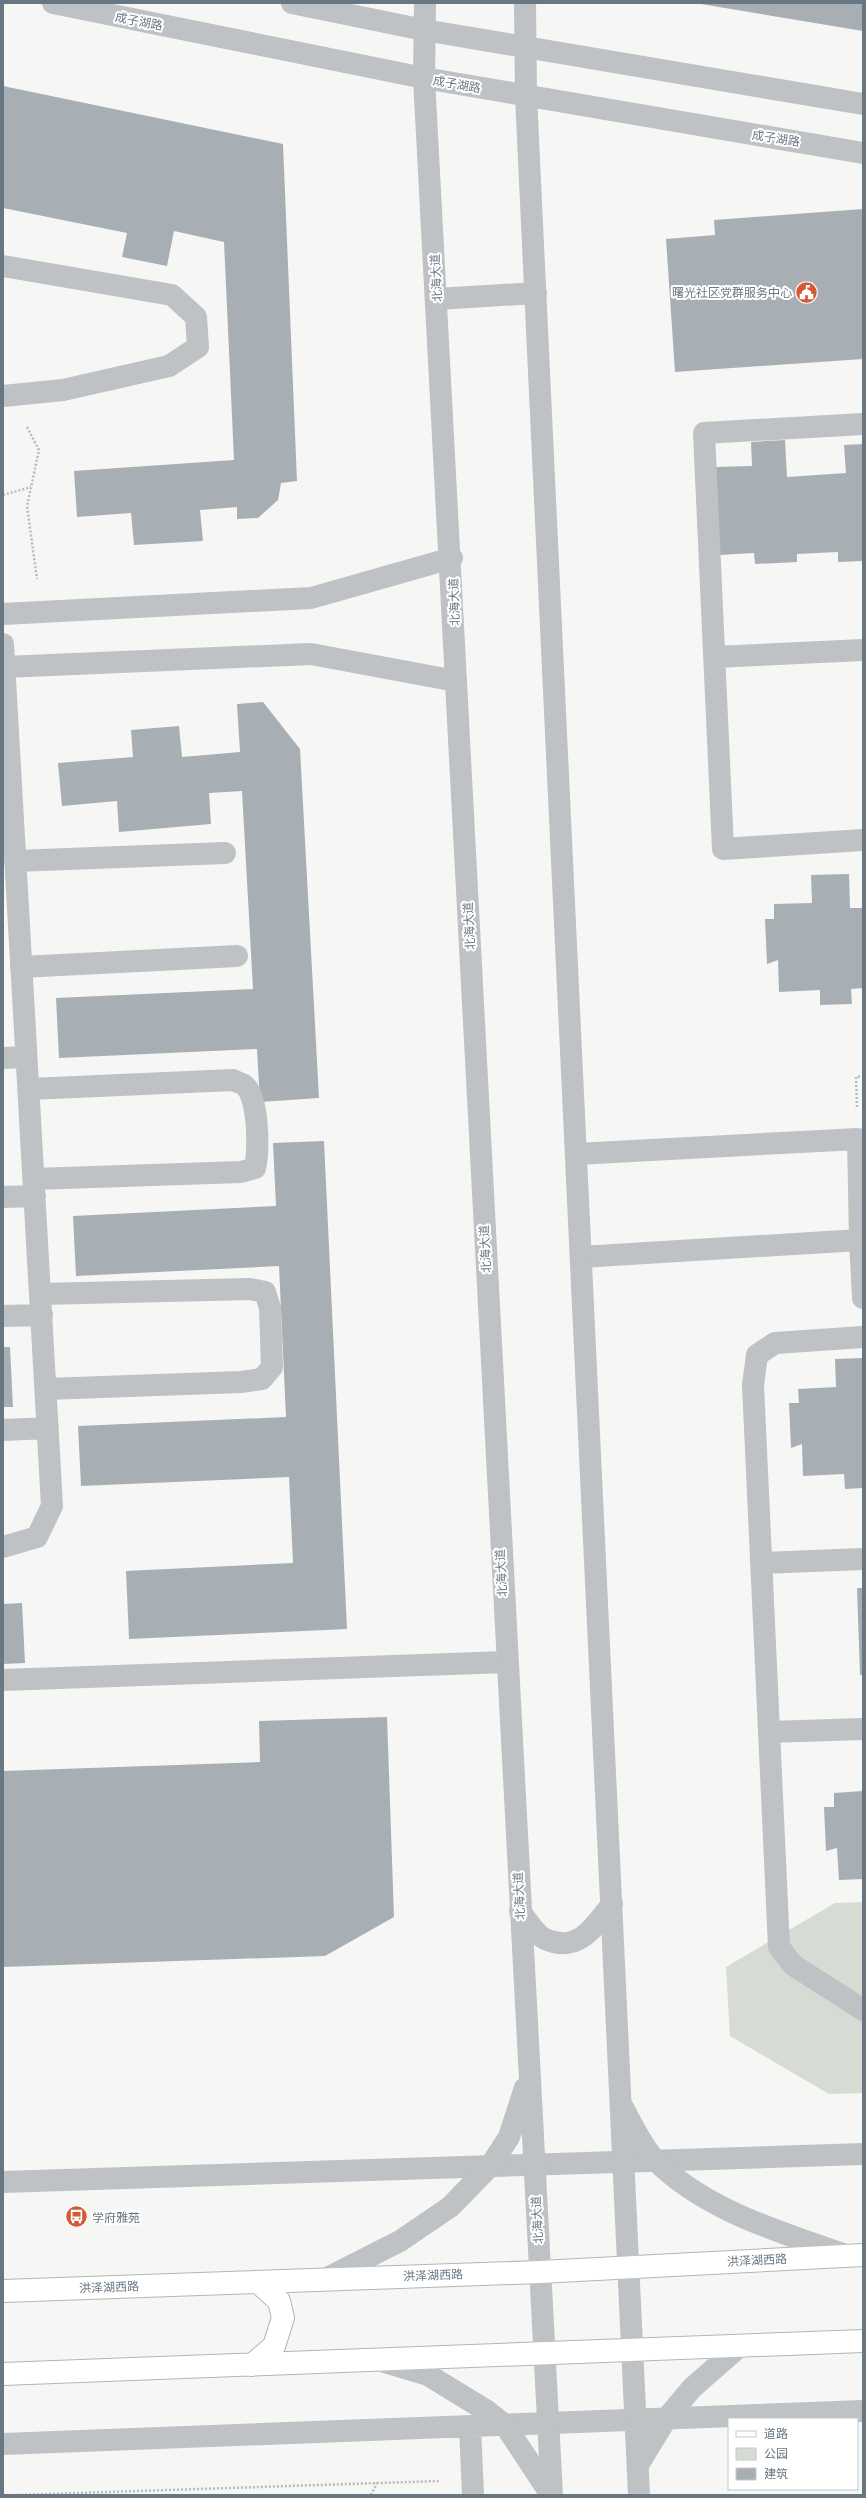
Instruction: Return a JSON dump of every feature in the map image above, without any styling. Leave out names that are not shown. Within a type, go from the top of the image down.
[{"type":"main road","name":"洪泽湖西路","points":[[3,2291],[540,2272],[628,2266],[856,2256]]},
{"type":"main road","points":[[252,2365],[274,2346],[283,2318],[278,2301],[258,2282]]},
{"type":"main road","points":[[3,2374],[544,2355],[863,2341]]},
{"type":"street","name":"成子湖路","points":[[53,3],[424,78],[863,153]]},
{"type":"street","points":[[292,3],[424,30],[863,104]]},
{"type":"street","name":"北海大道","points":[[425,3],[424,78],[452,558],[456,681],[506,1662],[552,2495]]},
{"type":"street","points":[[525,3],[524,47],[526,96],[639,2495]]},
{"type":"street","points":[[3,266],[172,295],[196,316],[198,347],[169,366],[63,390],[7,395]]},
{"type":"street","points":[[437,299],[536,293]]},
{"type":"street","points":[[863,424],[704,433],[724,849],[863,840]]},
{"type":"street","points":[[3,614],[311,598],[452,558]]},
{"type":"street","points":[[3,644],[26,1057],[30,1089],[52,1506],[37,1537],[3,1547]]},
{"type":"street","points":[[715,657],[863,650]]},
{"type":"street","points":[[4,667],[311,654],[456,681]]},
{"type":"street","points":[[15,861],[225,853]]},
{"type":"street","points":[[21,967],[238,956]]},
{"type":"street","points":[[3,1058],[26,1057]]},
{"type":"street","points":[[3,1197],[35,1188],[241,1172],[255,1168],[258,1154],[254,1099],[245,1085],[233,1080],[30,1089]]},
{"type":"street","points":[[576,1154],[858,1139],[863,1298]]},
{"type":"street","points":[[581,1257],[860,1240]]},
{"type":"street","points":[[3,1316],[41,1304],[250,1290],[265,1292],[270,1308],[272,1367],[262,1379],[241,1382],[46,1389]]},
{"type":"street","points":[[863,1338],[775,1343],[757,1355],[753,1385],[780,1947],[793,1964],[863,2010]]},
{"type":"street","points":[[3,1430],[48,1428]]},
{"type":"street","points":[[761,1564],[863,1559]]},
{"type":"street","points":[[3,1680],[506,1662]]},
{"type":"street","points":[[770,1732],[863,1729]]},
{"type":"street","points":[[520,1911],[544,1939],[568,1944],[589,1934],[612,1904]]},
{"type":"street","points":[[325,2279],[400,2240],[450,2207],[491,2165],[509,2137],[529,2077]]},
{"type":"street","points":[[621,2105],[655,2160],[700,2195],[748,2221],[856,2256]]},
{"type":"street","points":[[3,2182],[863,2154]]},
{"type":"street","points":[[638,2465],[666,2419],[692,2388],[740,2346]]},
{"type":"street","points":[[381,2361],[428,2375],[461,2394],[505,2425],[552,2495]]},
{"type":"street","points":[[3,2444],[863,2411]]},
{"type":"street","points":[[470,2427],[473,2487]]},
{"type":"path","points":[[7,395],[39,450],[27,506],[40,612]]},
{"type":"path","points":[[3,495],[31,487]]},
{"type":"path","points":[[371,2495],[377,2483]]},
{"type":"path","points":[[17,2495],[377,2483],[473,2487]]},
{"type":"green space","points":[[863,1902],[863,2093],[829,2094],[730,2036],[726,1967],[835,1903]]},
{"type":"building","points":[[701,3],[863,3],[863,31],[701,4]]},
{"type":"building","points":[[3,86],[283,144],[297,481],[281,483],[278,500],[258,518],[237,519],[237,507],[200,510],[203,541],[134,545],[131,513],[77,517],[74,471],[234,460],[224,242],[174,231],[167,266],[122,257],[127,233],[3,208]]},
{"type":"building","points":[[863,209],[863,359],[675,372],[666,239],[715,235],[714,220]]},
{"type":"building","points":[[785,440],[787,477],[846,473],[844,445],[863,444],[863,561],[838,562],[838,552],[797,554],[797,562],[755,564],[754,553],[720,555],[715,467],[752,466],[751,442]]},
{"type":"building","points":[[263,702],[300,749],[319,1098],[260,1102],[257,1049],[59,1058],[56,998],[253,989],[242,791],[209,793],[211,824],[119,832],[117,801],[62,806],[58,763],[133,757],[131,730],[179,726],[182,757],[240,752],[237,704]]},
{"type":"building","points":[[849,874],[850,908],[863,908],[863,988],[851,989],[852,1004],[820,1005],[820,990],[779,992],[778,960],[767,964],[765,919],[774,919],[774,904],[812,903],[811,875]]},
{"type":"building","points":[[324,1141],[347,1629],[129,1639],[126,1571],[293,1563],[289,1477],[81,1486],[78,1426],[286,1417],[279,1266],[76,1276],[73,1216],[276,1206],[273,1143]]},
{"type":"building","points":[[3,1347],[10,1347],[13,1407],[3,1407]]},
{"type":"building","points":[[863,1358],[863,1488],[845,1489],[844,1474],[803,1476],[802,1444],[791,1448],[789,1403],[799,1403],[798,1389],[836,1387],[835,1359]]},
{"type":"building","points":[[857,1588],[863,1588],[863,1675],[860,1675]]},
{"type":"building","points":[[22,1603],[25,1663],[3,1664],[3,1604]]},
{"type":"building","points":[[387,1717],[394,1917],[325,1956],[3,1967],[3,1771],[260,1762],[259,1721]]},
{"type":"building","points":[[863,1791],[863,1879],[839,1880],[837,1848],[826,1851],[824,1807],[834,1807],[834,1793]]},
{"type":"place","name":"曙光社区党群服务中心","points":[[807,292]]},
{"type":"place","name":"学府雅苑","points":[[76,2217]]}]
